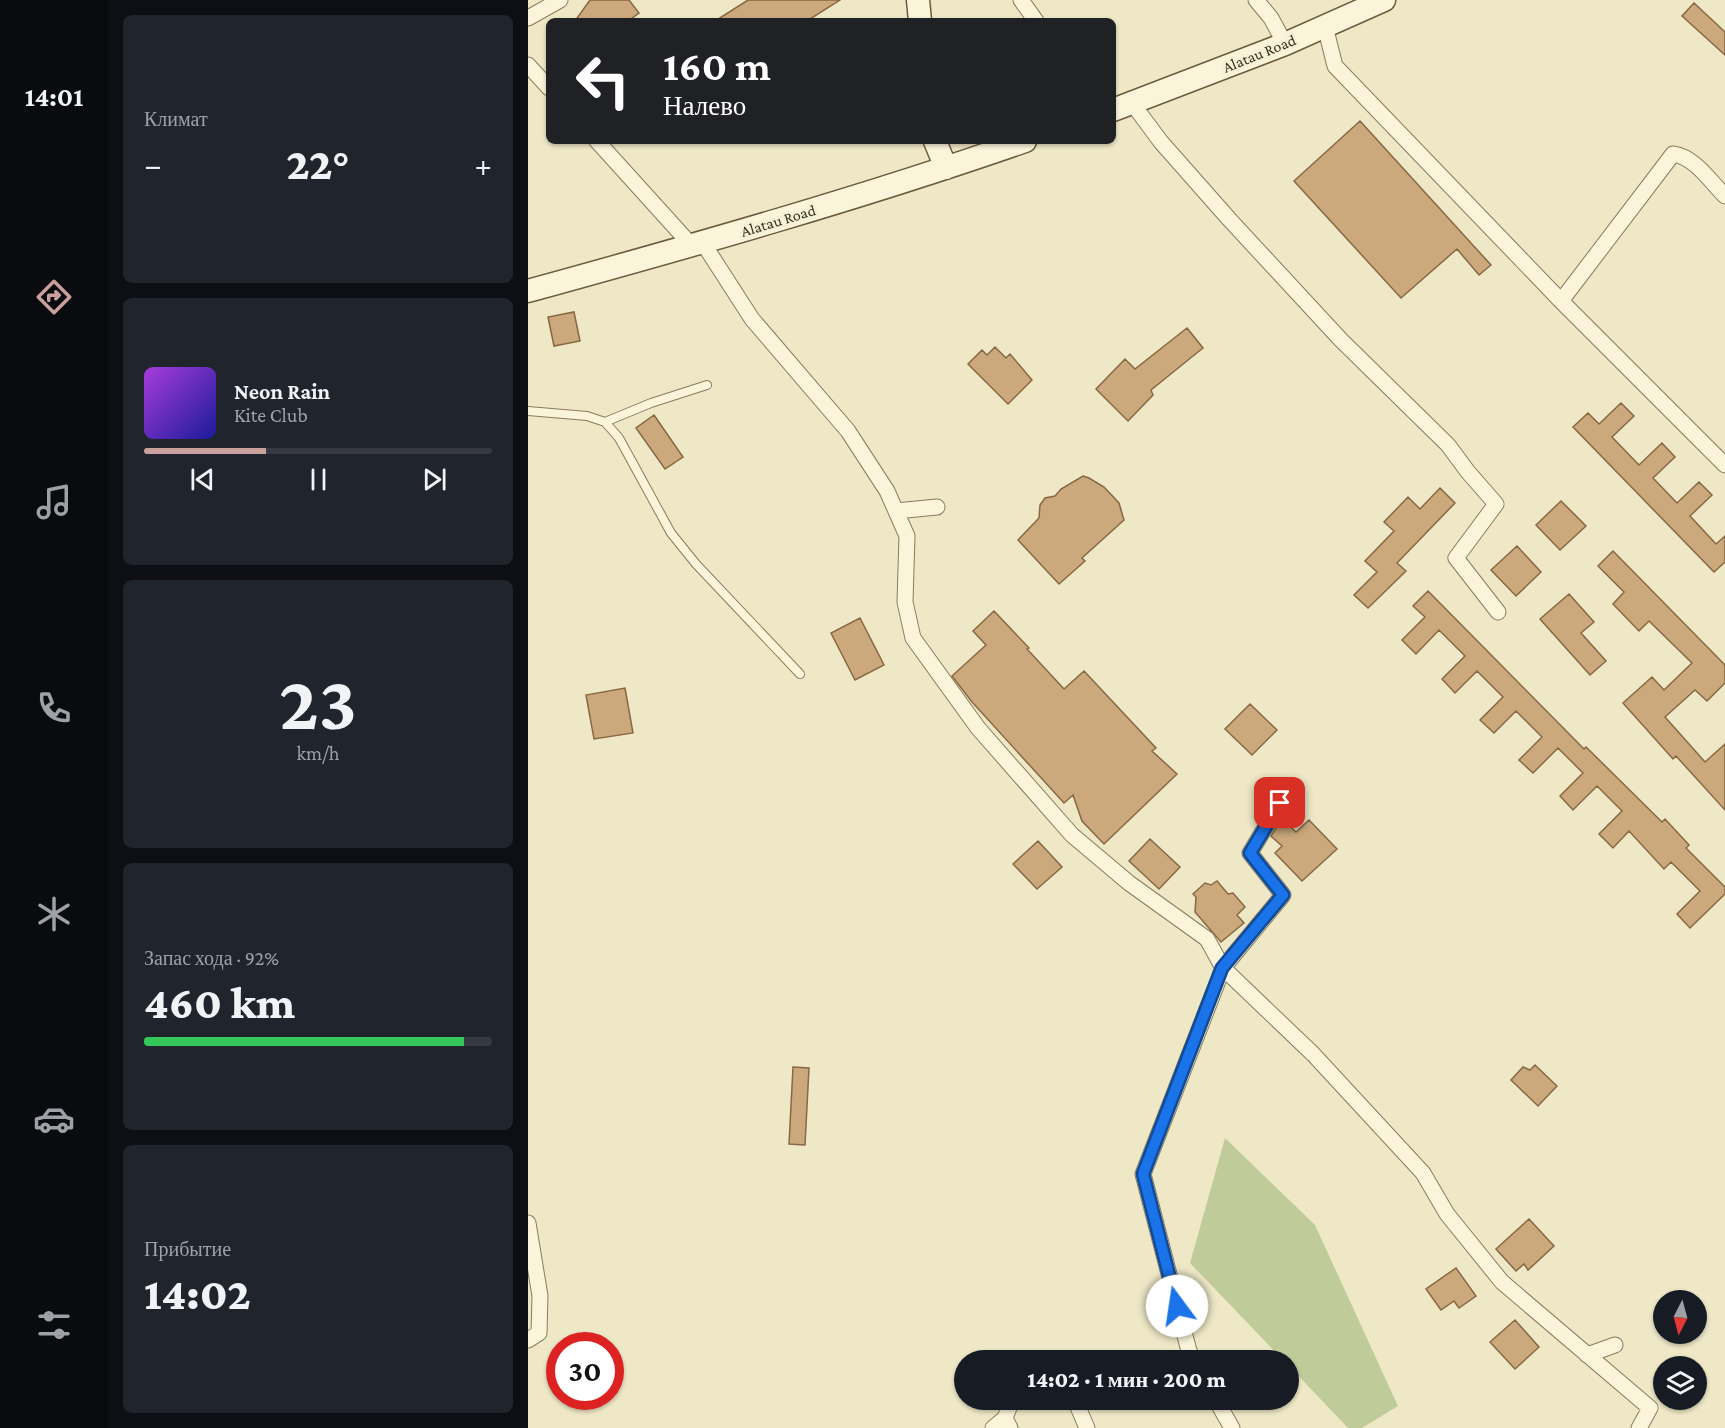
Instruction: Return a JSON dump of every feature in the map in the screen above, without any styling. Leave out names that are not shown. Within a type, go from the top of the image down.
[{"type":"main road","points":[[918,0],[920,18]]},
{"type":"main road","name":"Alatau Road","points":[[1122,106],[1285,44],[1384,0]]},
{"type":"main road","points":[[936,144],[946,168]]},
{"type":"main road","name":"Alatau Road","points":[[528,291],[697,244],[946,168],[1016,144]]},
{"type":"street","points":[[528,18],[560,0]]},
{"type":"street","points":[[1020,0],[1034,18]]},
{"type":"street","points":[[1256,0],[1271,18],[1285,44]]},
{"type":"street","points":[[1325,26],[1335,66],[1560,301],[1725,465]]},
{"type":"street","points":[[528,65],[546,85]]},
{"type":"street","points":[[1122,106],[1161,142],[1341,340],[1448,445],[1496,504],[1455,558],[1498,612]]},
{"type":"street","points":[[600,144],[697,244],[752,318],[848,431],[887,491],[907,536],[905,602],[913,638],[978,729],[1072,836],[1129,883],[1207,939],[1222,968],[1313,1054],[1423,1173],[1447,1214],[1502,1282],[1650,1408],[1639,1428]]},
{"type":"street","points":[[1560,301],[1673,154],[1691,161],[1725,196]]},
{"type":"street","points":[[896,511],[938,507]]},
{"type":"street","points":[[1189,1350],[1143,1174],[1222,968],[1283,895],[1250,853],[1280,803]]},
{"type":"street","points":[[528,1223],[529,1245],[540,1296],[539,1332],[528,1340]]},
{"type":"street","points":[[1587,1355],[1615,1345]]},
{"type":"street","points":[[1002,1425],[1008,1410]]},
{"type":"street","points":[[1079,1410],[1087,1428]]},
{"type":"street","points":[[1222,1410],[1232,1428]]},
{"type":"lane","points":[[605,422],[651,403],[707,385]]},
{"type":"lane","points":[[528,411],[587,417],[605,422],[619,438],[671,533],[696,564],[800,674]]},
{"type":"green space","points":[[1225,1138],[1315,1225],[1398,1406],[1362,1428],[1348,1428],[1299,1377],[1299,1350],[1273,1350],[1190,1263]]},
{"type":"building","points":[[590,0],[629,0],[639,13],[632,18],[577,18]]},
{"type":"building","points":[[748,0],[840,0],[812,18],[720,18]]},
{"type":"building","points":[[1694,3],[1725,32],[1725,55],[1682,16]]},
{"type":"building","points":[[1360,121],[1491,265],[1479,275],[1457,249],[1401,298],[1294,181]]},
{"type":"building","points":[[574,312],[580,341],[554,346],[548,317]]},
{"type":"building","points":[[1187,328],[1203,348],[1151,390],[1153,395],[1128,421],[1096,389],[1125,359],[1135,369]]},
{"type":"building","points":[[995,347],[1006,358],[1010,354],[1032,380],[1008,404],[968,364],[982,350],[987,355]]},
{"type":"building","points":[[1621,403],[1634,416],[1612,437],[1639,465],[1662,443],[1675,457],[1653,478],[1677,503],[1699,482],[1712,495],[1690,516],[1716,544],[1725,536],[1725,562],[1714,572],[1573,427],[1588,413],[1599,424]]},
{"type":"building","points":[[654,415],[683,457],[665,469],[636,428]]},
{"type":"building","points":[[1083,476],[1104,487],[1119,503],[1124,520],[1082,558],[1085,561],[1059,584],[1018,540],[1039,518],[1040,505],[1045,498],[1055,496],[1061,489]]},
{"type":"building","points":[[1440,488],[1455,503],[1397,563],[1406,571],[1368,608],[1354,595],[1377,572],[1365,561],[1394,531],[1384,522],[1408,497],[1420,509]]},
{"type":"building","points":[[1561,501],[1586,526],[1560,550],[1536,525]]},
{"type":"building","points":[[1517,546],[1541,572],[1516,596],[1491,570]]},
{"type":"building","points":[[1613,551],[1725,665],[1725,683],[1707,701],[1695,690],[1665,717],[1705,762],[1725,744],[1725,810],[1676,756],[1673,759],[1623,703],[1652,677],[1664,690],[1692,663],[1649,621],[1639,631],[1613,604],[1624,592],[1598,566]]},
{"type":"building","points":[[1428,591],[1584,749],[1586,747],[1662,822],[1665,819],[1689,845],[1686,848],[1725,887],[1725,894],[1690,928],[1677,914],[1700,891],[1671,862],[1664,869],[1629,831],[1613,848],[1599,834],[1622,811],[1597,786],[1573,810],[1560,796],[1583,773],[1558,748],[1533,773],[1519,760],[1542,737],[1516,711],[1494,733],[1480,720],[1503,697],[1477,671],[1455,693],[1442,679],[1465,656],[1439,630],[1416,654],[1402,640],[1425,617],[1413,606]]},
{"type":"building","points":[[1569,594],[1594,622],[1581,633],[1606,661],[1590,675],[1540,619]]},
{"type":"building","points":[[994,611],[1064,689],[1084,671],[1156,748],[1152,751],[1177,774],[1104,844],[1082,821],[1073,795],[1064,803],[972,702],[952,676],[986,645],[973,631]]},
{"type":"building","points":[[860,618],[884,665],[855,680],[831,633]]},
{"type":"building","points":[[625,688],[633,733],[594,739],[586,695]]},
{"type":"building","points":[[1250,704],[1277,730],[1252,755],[1225,729]]},
{"type":"building","points":[[1282,819],[1296,832],[1309,820],[1337,849],[1302,881],[1275,853],[1282,846],[1271,836]]},
{"type":"building","points":[[1150,839],[1180,867],[1159,889],[1129,861]]},
{"type":"building","points":[[1038,841],[1062,867],[1037,889],[1013,864]]},
{"type":"building","points":[[1217,881],[1228,894],[1233,893],[1245,907],[1237,915],[1244,923],[1221,942],[1195,912],[1196,897],[1193,894],[1205,883],[1211,885]]},
{"type":"building","points":[[1535,1065],[1557,1086],[1538,1106],[1511,1080],[1523,1067],[1530,1070]]},
{"type":"building","points":[[793,1067],[809,1068],[805,1145],[789,1144]]},
{"type":"building","points":[[1529,1219],[1554,1246],[1528,1270],[1524,1264],[1516,1271],[1496,1249]]},
{"type":"building","points":[[1456,1268],[1476,1296],[1459,1308],[1454,1301],[1441,1310],[1426,1289]]},
{"type":"building","points":[[1515,1320],[1539,1347],[1515,1369],[1490,1342]]},
{"type":"route","points":[[1177,1306],[1143,1174],[1222,968],[1283,895],[1250,853],[1280,803]]}]
